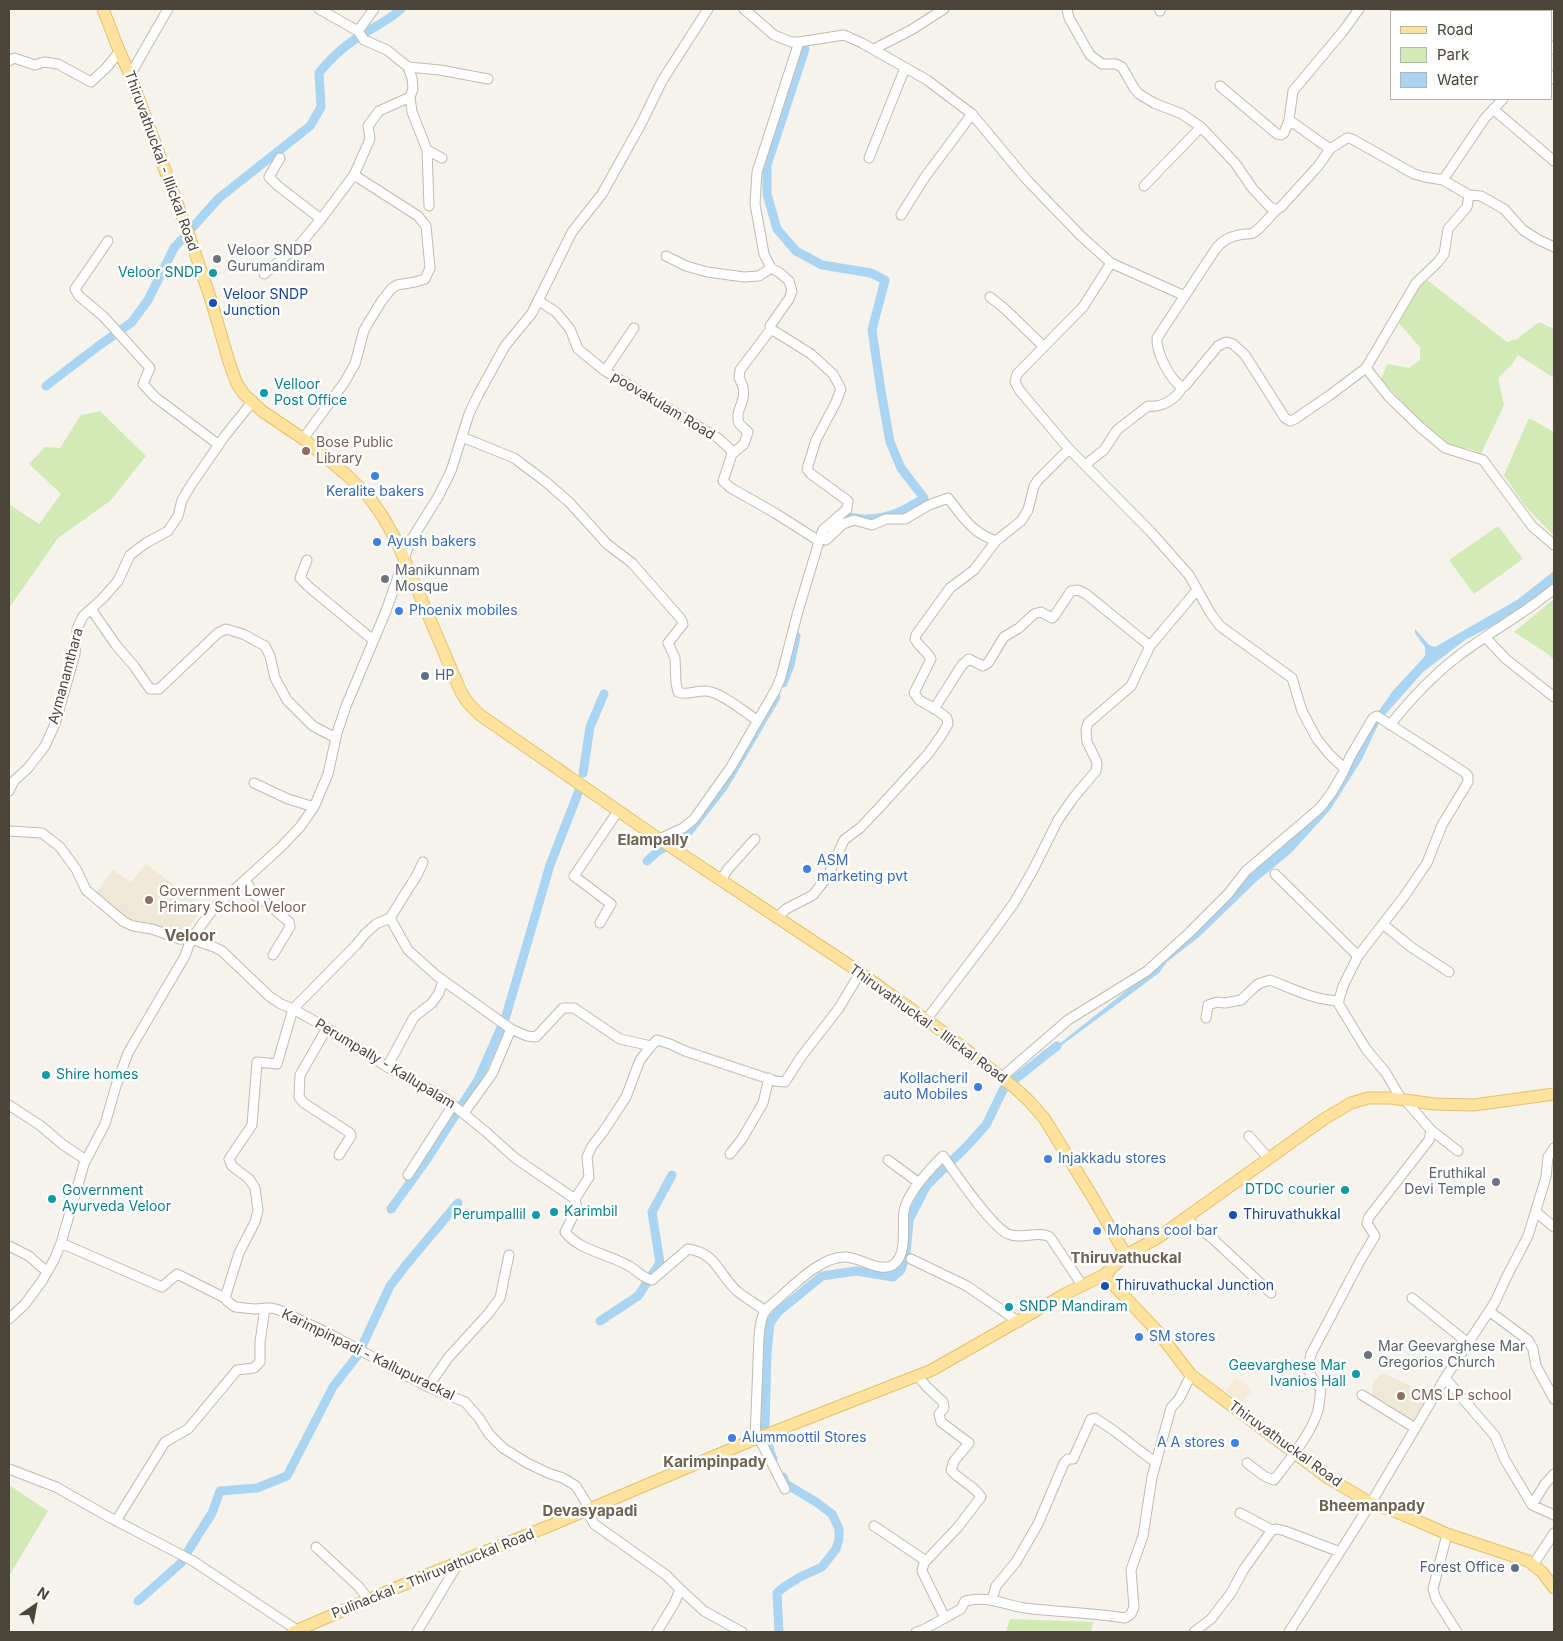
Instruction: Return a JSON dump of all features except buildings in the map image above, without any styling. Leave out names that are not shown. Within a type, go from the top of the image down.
[{"type":"main road","name":"Thiruvathuckal - Illickal Road","points":[[104,9],[130,75],[211,300],[233,375],[244,394],[262,411],[303,439],[348,476],[369,497],[396,542],[461,692],[468,703],[480,715],[618,811],[860,973],[946,1034],[1015,1088],[1036,1108],[1055,1134],[1126,1256]]},
{"type":"main road","name":"Pulinackal - Thiruvathuckal Road","points":[[295,1631],[763,1436],[918,1376],[945,1363],[1104,1275],[1126,1256],[1159,1237],[1324,1119],[1351,1103],[1378,1097],[1456,1106],[1554,1094]]},
{"type":"main road","name":"Thiruvathuckal Road","points":[[1104,1275],[1158,1332],[1191,1375],[1328,1478],[1371,1503],[1447,1534],[1528,1561],[1548,1578],[1554,1588]]},
{"type":"street","points":[[130,75],[168,9]]},
{"type":"street","points":[[319,9],[387,50],[408,67],[413,89],[410,97],[412,112],[427,150],[429,206]]},
{"type":"street","points":[[360,34],[374,9]]},
{"type":"street","points":[[9,1319],[25,1304],[47,1272],[61,1243],[86,1160],[106,1124],[116,1086],[128,1053],[185,956],[191,939],[214,908],[246,881],[300,827],[314,807],[328,774],[346,706],[386,611],[410,542],[442,489],[478,395],[505,346],[532,313],[572,232],[602,194],[641,124],[662,81],[708,9]]},
{"type":"street","points":[[744,9],[774,35],[791,42],[844,36],[862,43],[927,80],[972,114],[1026,178],[1081,236],[1111,263],[1185,296]]},
{"type":"street","points":[[874,50],[944,9]]},
{"type":"street","points":[[1066,9],[1069,18],[1090,55],[1102,64],[1116,64],[1122,67],[1134,88],[1140,94],[1154,103],[1182,114],[1201,128],[1235,163],[1253,189],[1270,207],[1275,209],[1281,207],[1330,150],[1347,138],[1414,174],[1443,180],[1469,195],[1481,196],[1504,209],[1523,230],[1554,247]]},
{"type":"street","points":[[1220,86],[1277,134],[1284,133],[1289,120],[1293,91],[1360,9]]},
{"type":"street","points":[[799,42],[757,172],[755,204],[764,254],[771,268],[789,281],[792,291],[789,300],[770,326],[771,329],[740,370],[739,378],[745,395],[738,414],[740,424],[748,432],[744,444],[732,454],[723,481],[731,488],[821,539]]},
{"type":"street","points":[[9,61],[14,58],[35,65],[44,62],[58,64],[91,82],[120,52]]},
{"type":"street","points":[[408,67],[440,70],[488,79]]},
{"type":"street","points":[[869,158],[905,68]]},
{"type":"street","points":[[264,274],[301,243],[354,175],[370,139],[368,126],[379,111],[410,97]]},
{"type":"street","points":[[1443,180],[1480,126],[1502,100]]},
{"type":"street","points":[[1493,109],[1554,161]]},
{"type":"street","points":[[901,215],[925,177],[972,114]]},
{"type":"street","points":[[1289,120],[1330,150]]},
{"type":"street","points":[[1144,186],[1201,128]]},
{"type":"street","points":[[427,150],[442,158]]},
{"type":"street","points":[[280,158],[270,172],[269,177],[321,219]]},
{"type":"street","points":[[303,439],[344,383],[355,364],[364,330],[381,302],[391,289],[397,285],[425,279],[430,268],[426,226],[418,216],[354,175]]},
{"type":"street","points":[[1085,465],[1104,450],[1117,430],[1139,411],[1148,406],[1156,407],[1168,402],[1179,394],[1182,387],[1186,386],[1218,346],[1226,342],[1233,344],[1245,355],[1282,414],[1290,421],[1330,395],[1366,368],[1416,283],[1444,254],[1448,229],[1467,206],[1469,195]]},
{"type":"street","points":[[1182,387],[1176,384],[1166,367],[1158,349],[1156,338],[1215,250],[1224,240],[1232,236],[1252,234],[1271,217],[1275,209]]},
{"type":"street","points":[[108,241],[75,289],[79,296],[122,335],[150,368],[142,384],[155,397],[219,445]]},
{"type":"street","points":[[666,256],[686,266],[707,272],[744,277],[759,276],[771,268]]},
{"type":"street","points":[[1111,263],[1083,307],[1017,374],[1016,382],[1020,392],[1069,449],[1150,531],[1189,575],[1220,626],[1292,678],[1302,711],[1317,738],[1329,754],[1345,769]]},
{"type":"street","points":[[990,297],[1005,309],[1044,348]]},
{"type":"street","name":"poovakulam Road","points":[[539,301],[556,312],[570,329],[578,349],[605,371],[718,438],[730,449],[732,454]]},
{"type":"street","points":[[605,371],[634,328]]},
{"type":"street","points":[[666,843],[694,819],[731,767],[776,690],[823,530],[847,509],[848,501],[807,469],[816,440],[841,389],[834,374],[811,354],[771,329]]},
{"type":"street","points":[[1366,368],[1389,397],[1445,448],[1483,460],[1532,526],[1554,545]]},
{"type":"street","name":"Aymanamthara","points":[[9,791],[14,781],[28,768],[45,746],[55,724],[75,654],[77,629],[83,616],[118,581],[130,556],[146,543],[168,531],[178,516],[182,500],[191,485],[253,401]]},
{"type":"street","points":[[462,436],[514,458],[546,482],[570,503],[606,544],[632,563],[681,619],[683,624],[668,644],[675,658],[678,692],[684,694],[707,691],[718,694],[757,720]]},
{"type":"street","points":[[778,917],[786,909],[813,895],[818,890],[828,876],[844,840],[860,828],[928,754],[941,736],[948,724],[947,718],[915,697],[914,693],[931,659],[928,653],[919,646],[915,639],[916,635],[950,588],[974,570],[996,541],[1021,521],[1028,510],[1034,486],[1038,480],[1069,449]]},
{"type":"street","points":[[821,539],[842,524],[854,520],[872,525],[886,519],[904,519],[929,505],[948,498],[971,527],[982,536],[996,541]]},
{"type":"street","points":[[307,560],[300,578],[373,640]]},
{"type":"street","points":[[1384,721],[1458,656],[1554,589]]},
{"type":"street","points":[[934,708],[962,665],[969,660],[983,666],[988,663],[1004,637],[1019,628],[1034,614],[1041,612],[1052,618],[1056,615],[1071,591],[1078,590],[1086,594],[1150,646]]},
{"type":"street","points":[[926,1020],[994,932],[1033,870],[1058,820],[1096,771],[1096,760],[1087,742],[1087,724],[1131,686],[1150,646],[1197,590]]},
{"type":"street","points":[[91,609],[150,689],[159,689],[218,632],[226,629],[250,638],[265,646],[286,700],[313,726],[336,738]]},
{"type":"street","points":[[1485,637],[1506,659],[1554,697]]},
{"type":"street","points":[[1003,1079],[1068,1020],[1147,971],[1228,894],[1246,871],[1320,808],[1332,792],[1373,718],[1384,721],[1464,772],[1468,776],[1468,782],[1442,825],[1427,863],[1384,925],[1358,956],[1343,986],[1338,1003],[1366,1049],[1386,1073],[1403,1100],[1431,1130],[1458,1152]]},
{"type":"street","points":[[254,783],[288,799],[314,807]]},
{"type":"street","points":[[600,923],[611,904],[574,876],[618,811]]},
{"type":"street","name":"Perumpally - Kallupalam","points":[[9,831],[42,833],[60,847],[76,869],[86,890],[124,922],[180,939],[191,939],[214,947],[222,952],[269,996],[281,1004],[293,1008],[388,1067],[434,1092],[464,1113],[515,1158],[575,1199]]},
{"type":"street","points":[[721,880],[728,868],[755,840]]},
{"type":"street","points":[[225,1298],[239,1253],[255,1222],[258,1210],[255,1188],[249,1179],[232,1166],[229,1159],[252,1125],[257,1062],[277,1064],[293,1008],[365,934],[376,924],[390,918],[417,875],[422,862]]},
{"type":"street","points":[[1275,874],[1358,956]]},
{"type":"street","points":[[246,881],[254,895],[289,922],[290,927],[273,955]]},
{"type":"street","points":[[390,918],[408,950],[443,980],[505,1025],[527,1036],[536,1037],[564,1008],[574,1008],[620,1039],[650,1046]]},
{"type":"street","points":[[1384,925],[1411,947],[1449,972]]},
{"type":"street","points":[[766,1311],[736,1290],[706,1254],[688,1249],[652,1280],[644,1278],[630,1266],[596,1252],[570,1238],[565,1232],[576,1208],[575,1199],[589,1177],[587,1158],[592,1146],[626,1097],[640,1060],[650,1046],[657,1040],[685,1052],[786,1082],[801,1057],[839,1008],[860,973]]},
{"type":"street","points":[[388,1067],[414,1017],[432,1004],[439,993],[443,980]]},
{"type":"street","points":[[1206,1018],[1208,1005],[1217,1002],[1225,1003],[1241,1000],[1258,984],[1270,980],[1303,994],[1325,1000],[1339,1001]]},
{"type":"street","points":[[464,1113],[492,1074],[505,1025]]},
{"type":"street","points":[[327,1028],[300,1076],[299,1096],[304,1103],[350,1133],[350,1139],[339,1155]]},
{"type":"street","points":[[730,1154],[763,1103],[769,1078]]},
{"type":"street","points":[[9,1105],[41,1126],[62,1144],[86,1160]]},
{"type":"street","points":[[408,1175],[453,1105]]},
{"type":"street","points":[[1247,1463],[1264,1476],[1274,1480],[1294,1454],[1310,1428],[1319,1407],[1321,1389],[1312,1379],[1309,1368],[1312,1354],[1375,1236],[1367,1223],[1369,1217],[1429,1140],[1431,1130]]},
{"type":"street","points":[[1249,1136],[1269,1159]]},
{"type":"street","points":[[1289,1632],[1371,1503],[1445,1378],[1489,1311],[1528,1236],[1546,1177],[1548,1157],[1554,1148]]},
{"type":"street","points":[[785,1489],[763,1436],[759,1337],[761,1322],[766,1311],[803,1276],[830,1260],[845,1257],[862,1260],[884,1268],[894,1264],[900,1256],[903,1246],[904,1209],[919,1183],[944,1156],[987,1215],[1008,1234],[1016,1236],[1050,1236],[1082,1286]]},
{"type":"street","points":[[888,1160],[919,1183]]},
{"type":"street","points":[[1536,1212],[1554,1227]]},
{"type":"street","points":[[1184,1218],[1212,1238],[1271,1293]]},
{"type":"street","name":"Karimpinpadi - Kallupurackal","points":[[61,1243],[162,1287],[177,1274],[225,1298],[235,1307],[272,1308],[279,1310],[330,1334],[428,1387],[465,1402],[489,1434],[503,1448],[541,1470],[563,1478],[576,1486],[594,1524],[666,1575],[704,1611],[742,1632]]},
{"type":"street","points":[[9,1246],[29,1256],[47,1272]]},
{"type":"street","points":[[428,1387],[448,1358],[500,1298],[509,1255]]},
{"type":"street","points":[[911,1259],[967,1286],[1019,1322]]},
{"type":"street","points":[[1412,1298],[1468,1343]]},
{"type":"street","points":[[116,1521],[165,1442],[188,1429],[237,1370],[254,1368],[260,1362],[260,1342],[265,1308]]},
{"type":"street","points":[[1489,1311],[1528,1340],[1533,1349],[1536,1366],[1554,1399]]},
{"type":"street","points":[[922,1632],[960,1609],[965,1601],[974,1598],[1024,1607],[1125,1618],[1131,1614],[1134,1607],[1131,1570],[1143,1536],[1152,1477],[1172,1408],[1179,1399],[1191,1375]]},
{"type":"street","points":[[918,1376],[943,1402],[944,1408],[940,1414],[941,1422],[969,1443],[954,1461],[951,1470],[956,1476],[977,1491],[981,1497],[958,1527],[926,1561],[922,1571],[945,1618]]},
{"type":"street","points":[[1445,1378],[1495,1436],[1505,1460],[1532,1505],[1554,1515]]},
{"type":"street","points":[[1362,1395],[1415,1428]]},
{"type":"street","points":[[992,1600],[996,1586],[1016,1562],[1038,1524],[1064,1463],[1068,1459],[1073,1458],[1091,1419],[1095,1418],[1113,1430],[1156,1463]]},
{"type":"street","points":[[9,1469],[56,1487],[193,1561],[295,1631]]},
{"type":"street","points":[[1532,1505],[1545,1484],[1554,1474]]},
{"type":"street","points":[[1240,1513],[1272,1530]]},
{"type":"street","points":[[874,1526],[926,1561]]},
{"type":"street","points":[[1194,1632],[1211,1619],[1231,1593],[1244,1569],[1272,1530],[1276,1528],[1340,1552]]},
{"type":"street","points":[[1447,1534],[1432,1589],[1436,1599],[1457,1632]]},
{"type":"street","points":[[1533,1565],[1554,1534]]},
{"type":"street","points":[[316,1547],[359,1587],[368,1599]]},
{"type":"street","points":[[417,1632],[459,1562]]},
{"type":"street","points":[[657,1632],[675,1602],[680,1589]]},
{"type":"shaded area","name":"Government Lower Primary School Veloor","points":[[146,864],[204,907],[183,936],[151,924],[137,923],[123,916],[96,893],[113,870],[131,882]]},
{"type":"shaded area","name":"CMS LP school","points":[[1382,1373],[1431,1396],[1413,1420],[1385,1406],[1372,1396],[1373,1382]]},
{"type":"shaded area","points":[[1236,1377],[1248,1385],[1252,1391],[1241,1404],[1225,1391]]},
{"type":"green space","points":[[1427,280],[1507,342],[1517,339],[1539,322],[1554,329],[1554,378],[1518,355],[1498,378],[1504,405],[1481,454],[1471,449],[1452,447],[1430,432],[1381,379],[1387,364],[1409,368],[1420,360],[1420,347],[1399,323],[1417,290]]},
{"type":"green space","points":[[100,411],[146,456],[110,501],[58,538],[9,608],[9,504],[39,524],[61,494],[29,464],[45,447],[60,448],[81,415]]},
{"type":"green space","points":[[1529,418],[1554,432],[1554,536],[1525,506],[1504,475]]},
{"type":"green space","points":[[1498,526],[1523,559],[1474,594],[1449,560]]},
{"type":"green space","points":[[1554,599],[1554,660],[1514,632]]},
{"type":"green space","points":[[9,1485],[48,1511],[9,1576]]},
{"type":"green space","points":[[1010,1619],[1093,1622],[1091,1632],[1006,1632]]},
{"type":"water","points":[[1554,571],[1554,585],[1507,618],[1465,640],[1423,672],[1384,716],[1361,761],[1330,810],[1291,853],[1257,881],[1199,937],[1167,962],[1159,973],[1004,1088],[1146,975],[1241,879],[1317,814],[1376,715],[1392,692],[1425,656],[1425,647],[1415,633],[1415,629],[1429,645],[1435,647],[1517,600]]},
{"type":"waterway","points":[[192,228],[219,198],[310,126],[321,107],[319,73],[331,59],[354,40],[401,9]]},
{"type":"waterway","points":[[805,49],[767,165],[767,194],[777,229],[796,251],[822,265],[871,273],[885,280],[872,330],[890,442],[901,468],[924,498],[890,516],[875,519],[843,519],[833,527],[823,542]]},
{"type":"waterway","points":[[46,386],[132,322],[148,300],[174,248],[182,239]]},
{"type":"waterway","points":[[783,683],[790,665],[796,636]]},
{"type":"waterway","points":[[583,773],[590,727],[604,694]]},
{"type":"waterway","points":[[647,861],[658,851],[686,835],[724,786],[776,697]]},
{"type":"waterway","points":[[391,1209],[425,1162],[478,1080],[506,1016],[550,865],[580,788]]},
{"type":"waterway","points":[[765,1427],[767,1353],[770,1323],[778,1312],[822,1276],[856,1271],[893,1277],[901,1270],[906,1254],[909,1220],[927,1185],[986,1125],[1004,1088],[1057,1046]]},
{"type":"waterway","points":[[600,1321],[638,1296],[660,1263],[652,1212],[672,1175]]},
{"type":"waterway","points":[[363,1344],[390,1286],[458,1203]]},
{"type":"waterway","points":[[188,1551],[212,1513],[220,1491],[257,1488],[287,1476],[333,1387],[357,1356]]},
{"type":"waterway","points":[[768,1442],[773,1459]]},
{"type":"waterway","points":[[779,1632],[777,1593],[800,1577],[822,1567],[836,1549],[839,1539],[839,1529],[832,1514],[786,1484],[783,1477]]},
{"type":"waterway","points":[[138,1601],[181,1563]]},
{"type":"place","name":"Veloor SNDP Gurumandiram","points":[[217,259]]},
{"type":"place","name":"Veloor SNDP","points":[[213,273]]},
{"type":"place","name":"Veloor SNDP Junction","points":[[213,303]]},
{"type":"place","name":"Velloor Post Office","points":[[264,393]]},
{"type":"place","name":"Bose Public Library","points":[[306,451]]},
{"type":"place","name":"Keralite bakers","points":[[375,476]]},
{"type":"place","name":"Ayush bakers","points":[[377,542]]},
{"type":"place","name":"Manikunnam Mosque","points":[[385,579]]},
{"type":"place","name":"Phoenix mobiles","points":[[399,611]]},
{"type":"place","name":"HP","points":[[425,676]]},
{"type":"place","name":"ASM marketing pvt","points":[[807,869]]},
{"type":"place","name":"Government Lower Primary School Veloor","points":[[149,900]]},
{"type":"place","name":"Shire homes","points":[[46,1075]]},
{"type":"place","name":"Kollacheril auto Mobiles","points":[[978,1087]]},
{"type":"place","name":"Injakkadu stores","points":[[1048,1159]]},
{"type":"place","name":"Eruthikal Devi Temple","points":[[1496,1182]]},
{"type":"place","name":"DTDC courier","points":[[1345,1190]]},
{"type":"place","name":"Government Ayurveda Veloor","points":[[52,1199]]},
{"type":"place","name":"Karimbil","points":[[554,1212]]},
{"type":"place","name":"Perumpallil","points":[[536,1215]]},
{"type":"place","name":"Thiruvathukkal","points":[[1233,1215]]},
{"type":"place","name":"Mohans cool bar","points":[[1097,1231]]},
{"type":"place","name":"Thiruvathuckal Junction","points":[[1105,1286]]},
{"type":"place","name":"SNDP Mandiram","points":[[1009,1307]]},
{"type":"place","name":"SM stores","points":[[1139,1337]]},
{"type":"place","name":"Mar Geevarghese Mar Gregorios Church","points":[[1368,1355]]},
{"type":"place","name":"Geevarghese Mar Ivanios Hall","points":[[1356,1374]]},
{"type":"place","name":"CMS LP school","points":[[1401,1396]]},
{"type":"place","name":"Alummoottil Stores","points":[[732,1438]]},
{"type":"place","name":"A A stores","points":[[1235,1443]]},
{"type":"place","name":"Forest Office","points":[[1515,1568]]},
{"type":"district","name":"Elampally","points":[[653,840]]},
{"type":"district","name":"Veloor","points":[[190,936]]},
{"type":"district","name":"Thiruvathuckal","points":[[1126,1258]]},
{"type":"district","name":"Karimpinpady","points":[[715,1462]]},
{"type":"district","name":"Bheemanpady","points":[[1372,1506]]},
{"type":"district","name":"Devasyapadi","points":[[590,1511]]}]
